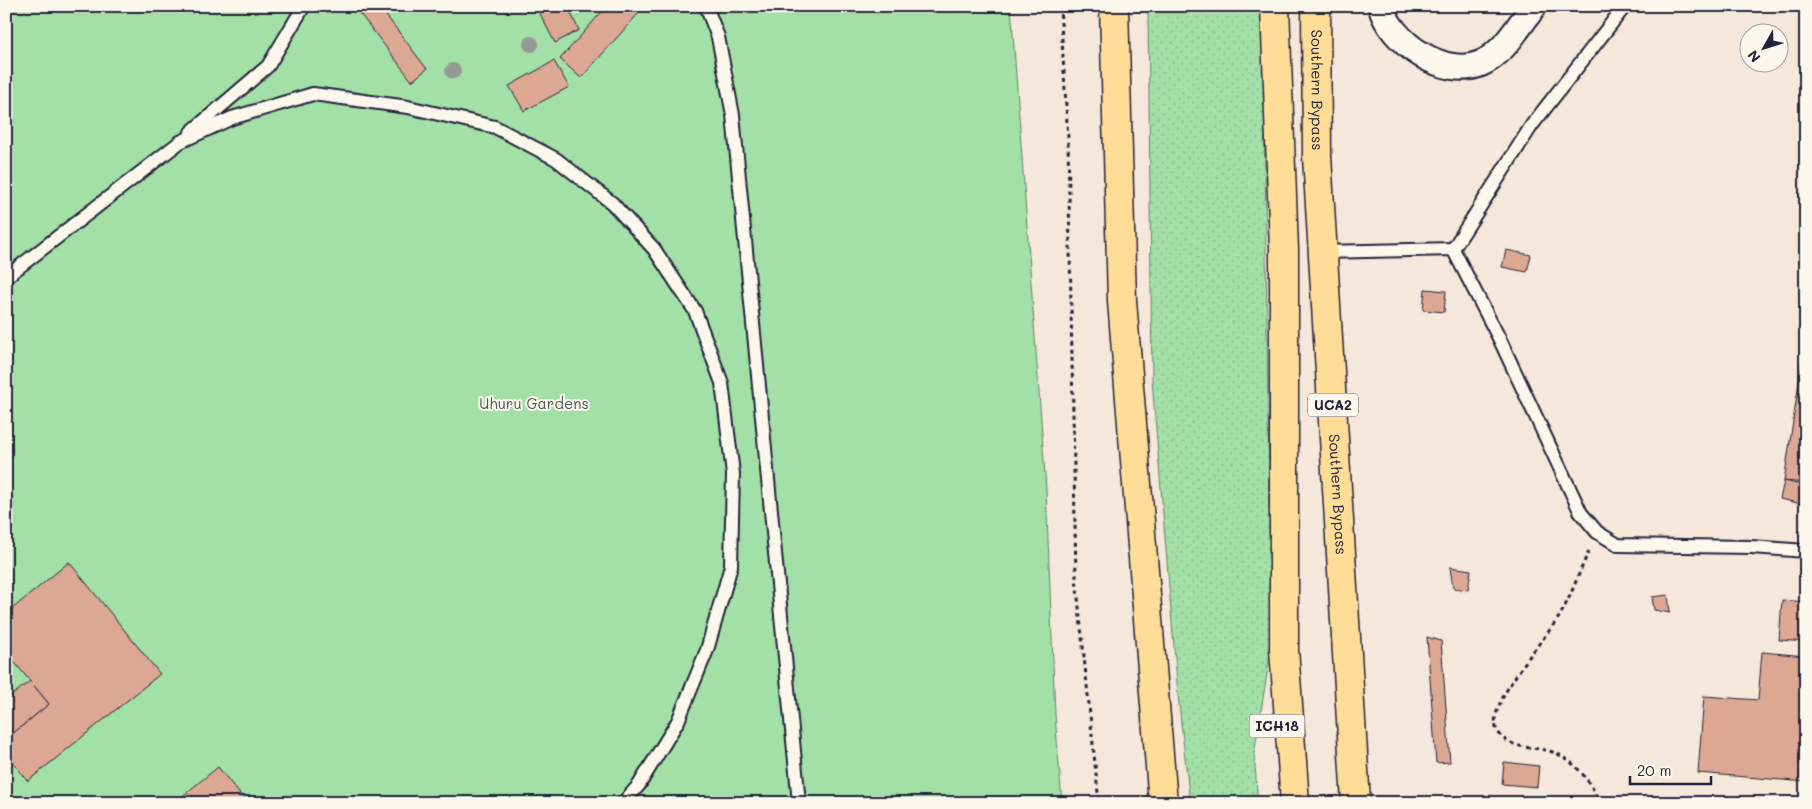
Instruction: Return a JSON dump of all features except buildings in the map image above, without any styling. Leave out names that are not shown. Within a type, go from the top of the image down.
[{"type":"highway","points":[[1114,6],[1122,301],[1163,803]]},
{"type":"highway","points":[[1275,6],[1284,250],[1284,650],[1295,803]]},
{"type":"highway","name":"Southern Bypass","points":[[1316,6],[1317,156],[1356,803]]},
{"type":"highway","name":"ICH18","points":[[1276,803],[1275,746],[1284,650]]},
{"type":"highway","points":[[1355,763],[1361,803]]},
{"type":"street","points":[[1381,6],[1387,23],[1404,43],[1434,61],[1455,67],[1470,66],[1488,58],[1499,50],[1534,6]]},
{"type":"lane","points":[[6,277],[180,142],[268,66],[304,6]]},
{"type":"lane","points":[[706,6],[718,36],[733,115],[798,803]]},
{"type":"lane","points":[[1453,249],[1532,126],[1625,6]]},
{"type":"lane","points":[[180,142],[232,118],[313,94],[408,106],[495,127],[556,159],[612,203],[654,249],[696,311],[722,383],[733,474],[732,566],[707,650],[678,721],[639,785],[623,803]]},
{"type":"lane","points":[[1323,252],[1453,249]]},
{"type":"lane","points":[[1453,249],[1500,340],[1581,513],[1597,532],[1618,545],[1751,547],[1806,551]]},
{"type":"path","points":[[1060,6],[1068,139],[1076,578],[1099,803]]},
{"type":"path","points":[[1597,532],[1560,616],[1514,679],[1499,704],[1494,719],[1496,729],[1510,742],[1556,753],[1570,763],[1593,787],[1600,803]]},
{"type":"green space","name":"Uhuru Gardens","points":[[6,6],[1011,6],[1046,489],[1055,714],[1062,803],[6,803]]},
{"type":"green space","points":[[1148,6],[1263,6],[1271,649],[1254,754],[1258,803],[1190,803],[1178,695],[1152,380]]}]
